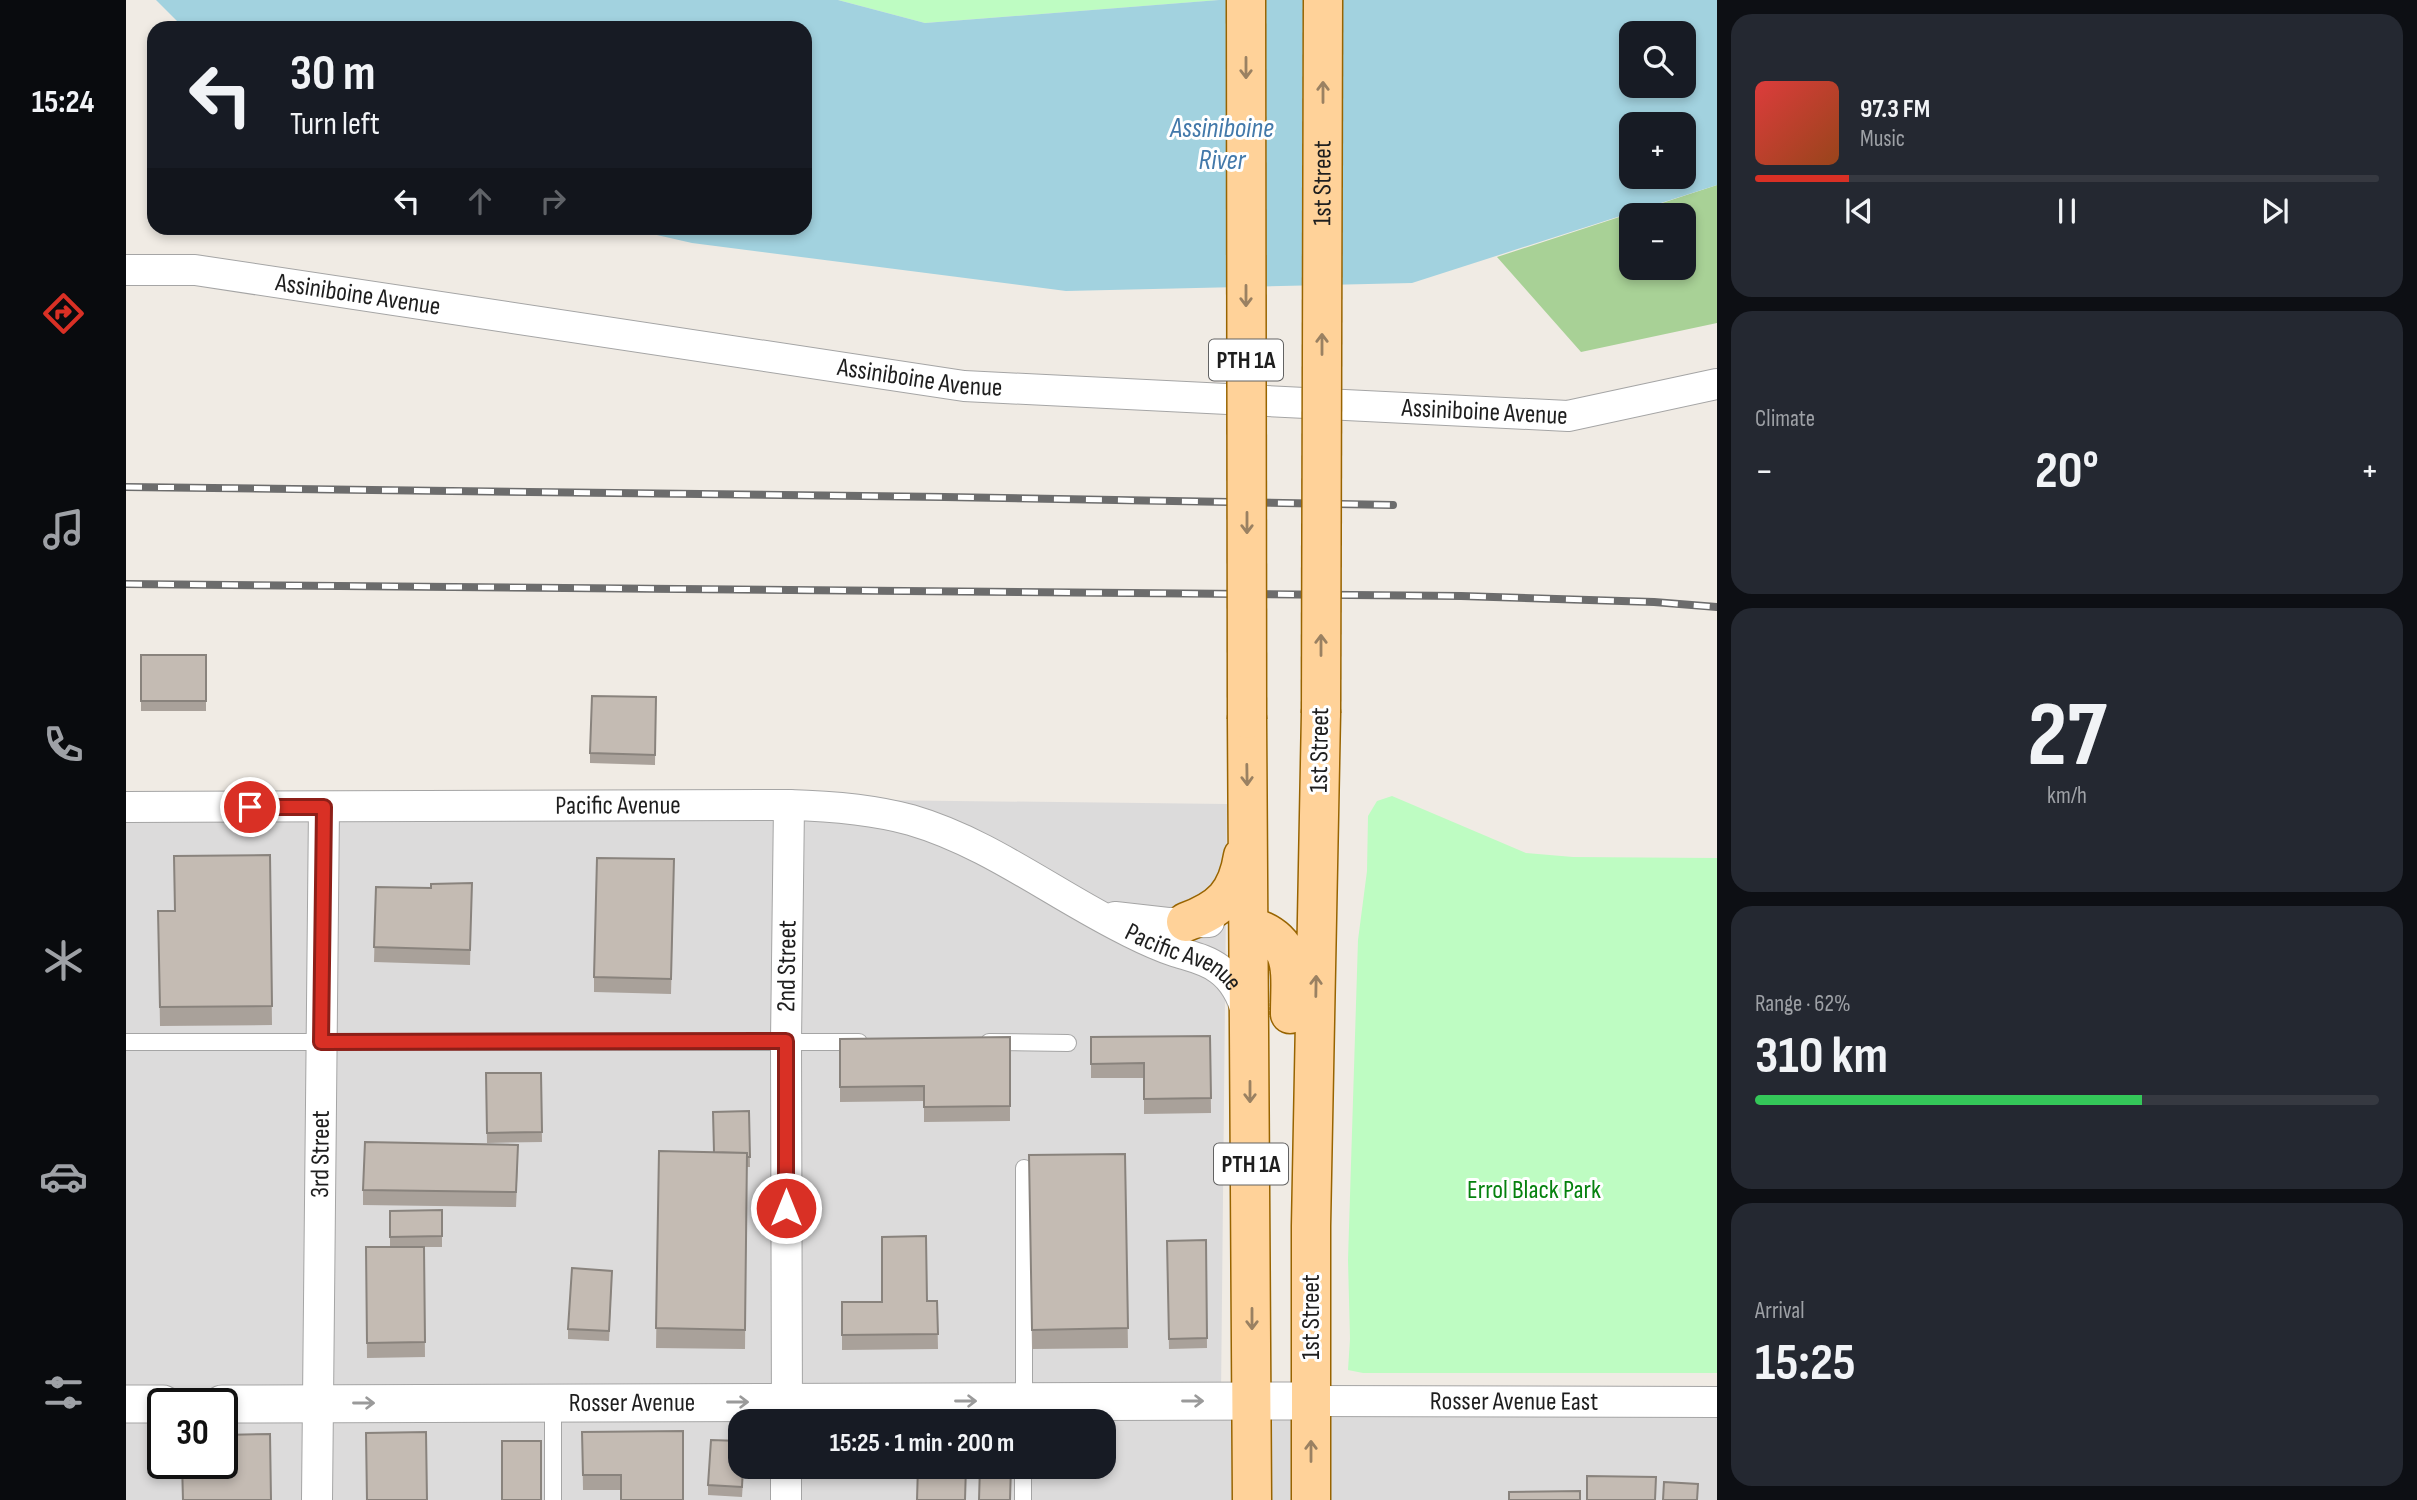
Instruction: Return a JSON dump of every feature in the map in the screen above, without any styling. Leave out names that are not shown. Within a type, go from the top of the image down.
[{"type":"main road","name":"PTH 1A","points":[[1246,0],[1252,1500]]},
{"type":"main road","name":"1st Street","points":[[1311,1500],[1311,1226],[1321,713],[1323,0]]},
{"type":"main road","points":[[1186,922],[1207,914],[1224,902],[1241,867],[1248,830]]},
{"type":"main road","points":[[1249,926],[1274,936],[1288,954],[1292,1101],[1305,1170],[1311,1226]]},
{"type":"street","name":"Assiniboine Avenue","points":[[126,270],[195,270],[964,386],[1568,416],[1717,384]]},
{"type":"street","name":"Pacific Avenue","points":[[126,807],[789,806],[841,807],[872,812],[910,820],[952,834],[988,851],[1084,909],[1153,943],[1218,968],[1230,979],[1245,1004],[1250,1034]]},
{"type":"street","name":"2nd Street","points":[[787,1409],[786,1041],[789,806]]},
{"type":"street","name":"3rd Street","points":[[317,1500],[324,807]]},
{"type":"street","name":"Pacific Avenue","points":[[1084,909],[1121,918],[1249,926]]},
{"type":"street","name":"Rosser Avenue","points":[[1070,1409],[1311,1401]]},
{"type":"street","name":"Rosser Avenue East","points":[[1311,1401],[1717,1402]]},
{"type":"street","name":"Rosser Avenue","points":[[238,1404],[553,1402],[735,1409]]},
{"type":"street","points":[[126,1404],[147,1404]]},
{"type":"street","points":[[786,1479],[786,1500]]},
{"type":"lane","points":[[126,1042],[880,1042]]},
{"type":"lane","points":[[974,1042],[1068,1043]]},
{"type":"lane","points":[[1024,1168],[1024,1409]]},
{"type":"lane","points":[[553,1402],[553,1500]]},
{"type":"lane","points":[[1023,1479],[1023,1500]]},
{"type":"shaded area","points":[[786,799],[1227,804],[1221,1395],[1717,1398],[1717,1500],[126,1500],[126,800]]},
{"type":"green space","points":[[838,0],[1220,0],[925,23]]},
{"type":"green space","points":[[1717,185],[1717,323],[1581,352],[1497,257],[1619,217],[1619,280],[1696,280],[1696,203],[1662,203]]},
{"type":"green space","name":"Errol Black Park","points":[[1392,796],[1526,853],[1573,857],[1717,858],[1717,1373],[1363,1373],[1348,1370],[1348,1260],[1358,940],[1367,871],[1368,816],[1377,801]]},
{"type":"water","name":"Assiniboine River","points":[[156,0],[838,0],[925,23],[1219,0],[1717,0],[1717,185],[1661,203],[1619,203],[1619,216],[1412,283],[1066,291],[692,243],[657,235],[812,235],[812,21],[177,21]]},
{"type":"building","points":[[141,655],[206,655],[206,701],[141,701]]},
{"type":"building","points":[[592,696],[656,697],[655,755],[590,753]]},
{"type":"building","points":[[270,855],[272,1006],[160,1007],[158,911],[175,911],[174,856]]},
{"type":"building","points":[[597,858],[674,859],[671,979],[594,977]]},
{"type":"building","points":[[472,883],[470,950],[374,947],[376,887],[431,888],[431,884]]},
{"type":"building","points":[[1210,1036],[1211,1098],[1144,1099],[1144,1063],[1091,1064],[1091,1037]]},
{"type":"building","points":[[1010,1037],[1010,1106],[924,1107],[924,1086],[840,1087],[840,1039]]},
{"type":"building","points":[[486,1073],[541,1073],[542,1132],[487,1133]]},
{"type":"building","points":[[749,1111],[750,1157],[747,1157],[747,1153],[714,1152],[713,1112]]},
{"type":"building","points":[[365,1142],[518,1145],[516,1192],[363,1190]]},
{"type":"building","points":[[659,1151],[747,1153],[745,1330],[656,1328]]},
{"type":"building","points":[[1125,1154],[1128,1328],[1032,1330],[1029,1155]]},
{"type":"building","points":[[442,1210],[442,1236],[390,1237],[390,1211]]},
{"type":"building","points":[[926,1236],[927,1301],[937,1301],[938,1334],[842,1335],[842,1302],[882,1302],[882,1237]]},
{"type":"building","points":[[1206,1240],[1207,1338],[1169,1339],[1167,1241]]},
{"type":"building","points":[[366,1247],[424,1247],[425,1342],[367,1343]]},
{"type":"building","points":[[572,1268],[612,1271],[609,1331],[568,1329]]},
{"type":"building","points":[[683,1431],[683,1500],[621,1500],[621,1475],[583,1475],[582,1432]]},
{"type":"building","points":[[426,1432],[427,1500],[367,1500],[366,1433]]},
{"type":"building","points":[[270,1434],[271,1500],[183,1500],[182,1479],[238,1479],[238,1435]]},
{"type":"building","points":[[711,1440],[728,1441],[728,1479],[742,1479],[742,1487],[708,1485]]},
{"type":"building","points":[[502,1441],[541,1441],[541,1500],[502,1500]]},
{"type":"building","points":[[1587,1476],[1656,1477],[1655,1500],[1587,1500]]},
{"type":"building","points":[[918,1479],[966,1479],[965,1500],[917,1500]]},
{"type":"building","points":[[980,1479],[1011,1479],[1010,1500],[979,1500]]},
{"type":"building","points":[[1664,1482],[1698,1484],[1697,1500],[1663,1500]]},
{"type":"building","points":[[1580,1491],[1580,1500],[1509,1500],[1509,1492]]},
{"type":"railway","points":[[126,487],[1393,505]]},
{"type":"railway","points":[[126,584],[1461,596],[1654,602],[1717,607]]},
{"type":"route","points":[[250,807],[324,807],[321,1042],[786,1041],[786,1208]]}]
